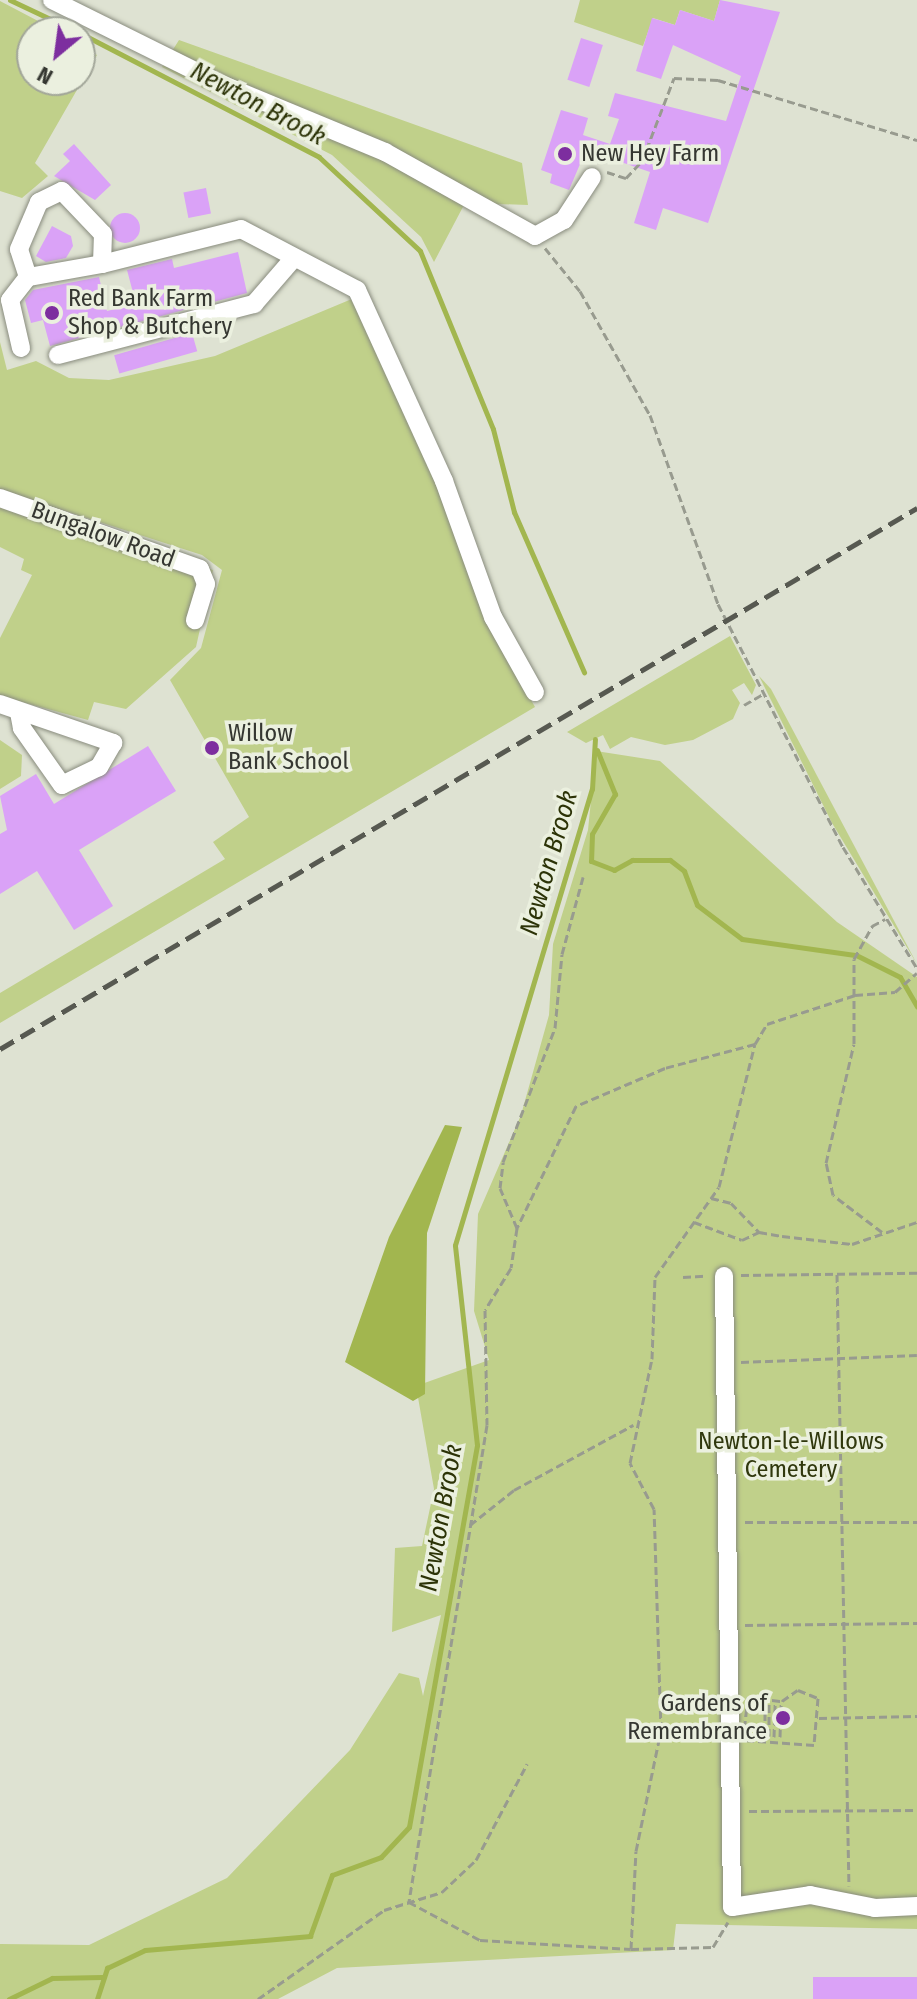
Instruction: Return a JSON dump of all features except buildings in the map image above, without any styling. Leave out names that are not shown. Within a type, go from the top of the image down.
[{"type":"street","points":[[52,0],[221,84],[385,152],[535,236],[564,220],[592,177]]},
{"type":"street","points":[[28,277],[9,257],[39,202],[62,191],[103,234],[102,264]]},
{"type":"street","points":[[21,348],[10,300],[28,277],[102,264],[241,229],[293,259],[351,286],[371,307],[493,617],[535,692]]},
{"type":"street","points":[[58,355],[254,304],[293,259]]},
{"type":"street","name":"Bungalow Road","points":[[0,498],[200,569],[206,584],[195,620]]},
{"type":"street","points":[[0,704],[113,743],[99,767],[62,785],[22,728],[19,712]]},
{"type":"street","points":[[724,1276],[732,1907],[810,1895],[849,1902],[917,1906]]},
{"type":"path","points":[[592,177],[596,169],[626,178],[642,161],[674,78],[718,80],[917,140]]},
{"type":"path","points":[[535,236],[580,291],[650,415],[706,575],[763,694],[916,972],[895,992],[855,995],[819,1012],[774,1016],[755,1044],[744,1105],[711,1198],[655,1277],[652,1359],[633,1425],[630,1463],[654,1509],[661,1730],[636,1851],[631,1949]]},
{"type":"path","points":[[744,705],[763,694]]},
{"type":"path","points":[[517,1228],[500,1188],[503,1162],[555,1028],[562,954],[583,877]]},
{"type":"path","points":[[882,1232],[844,1206],[827,1179],[854,1044],[860,945],[885,919]]},
{"type":"path","points":[[409,1902],[487,1425],[485,1310],[511,1268],[517,1228],[576,1106],[665,1068],[755,1044]]},
{"type":"path","points":[[711,1198],[731,1203],[759,1232]]},
{"type":"path","points":[[694,1222],[742,1240],[759,1232],[852,1244],[917,1222]]},
{"type":"path","points":[[683,1277],[917,1273]]},
{"type":"path","points":[[837,1274],[849,1902]]},
{"type":"path","points":[[725,1362],[917,1355]]},
{"type":"path","points":[[469,1526],[514,1490],[633,1425]]},
{"type":"path","points":[[727,1522],[917,1522]]},
{"type":"path","points":[[728,1625],[917,1623]]},
{"type":"path","points":[[780,1737],[743,1740],[742,1704],[782,1701],[809,1690],[819,1718],[814,1745],[787,1745],[780,1737],[782,1701]]},
{"type":"path","points":[[769,1737],[770,1700]]},
{"type":"path","points":[[769,1737],[770,1700]]},
{"type":"path","points":[[819,1718],[917,1716]]},
{"type":"path","points":[[258,1999],[384,1910],[442,1892],[476,1860],[527,1764]]},
{"type":"path","points":[[729,1812],[917,1810]]},
{"type":"path","points":[[409,1902],[480,1940],[631,1949],[713,1947],[732,1907]]},
{"type":"green space","points":[[580,0],[720,0],[714,21],[680,10],[675,25],[653,18],[643,46],[574,22]]},
{"type":"green space","points":[[0,1],[29,16],[16,16],[16,96],[73,96],[35,163],[48,176],[22,198],[0,191]]},
{"type":"green space","points":[[179,40],[522,163],[528,205],[465,203],[434,262],[421,237],[332,155],[162,67]]},
{"type":"green space","points":[[359,296],[435,470],[486,620],[535,707],[0,1023],[0,993],[225,859],[213,842],[249,817],[170,680],[201,648],[222,570],[202,555],[0,490],[0,342],[7,370],[36,361],[69,378],[109,380],[215,356]]},
{"type":"green space","points":[[0,499],[213,570],[196,647],[126,709],[94,702],[88,720],[0,696],[0,638],[32,575],[21,570],[24,559],[0,547]]},
{"type":"green space","points":[[730,636],[756,685],[752,695],[744,683],[732,690],[740,703],[733,719],[693,740],[665,745],[631,737],[610,749],[603,735],[586,743],[567,732]]},
{"type":"green space","points":[[759,676],[771,689],[917,964],[832,823]]},
{"type":"green space","points":[[0,740],[22,755],[21,776],[0,789]]},
{"type":"green space","name":"Newton-le-Willows Cemetery","points":[[596,751],[660,761],[837,922],[917,977],[917,1929],[676,1924],[673,1950],[337,1968],[278,1999],[0,1999],[0,1944],[89,1945],[227,1878],[350,1750],[399,1673],[419,1678],[423,1696],[441,1615],[392,1632],[395,1548],[422,1546],[434,1489],[416,1386],[489,1360],[474,1311],[478,1214],[521,1115],[549,1015],[553,944],[588,830]]},
{"type":"shaded area","points":[[445,1125],[462,1127],[427,1233],[425,1394],[413,1401],[345,1362],[389,1237]]},
{"type":"waterway","name":"Newton Brook","points":[[10,0],[44,16]]},
{"type":"waterway","name":"Newton Brook","points":[[96,41],[319,157],[420,251],[493,429],[514,512],[584,672]]},
{"type":"waterway","name":"Newton Brook","points":[[97,1999],[107,1968],[145,1950],[310,1936],[332,1875],[381,1857],[409,1827],[477,1445],[455,1245],[592,789],[595,739]]},
{"type":"waterway","points":[[597,750],[615,794],[592,834],[591,861],[614,870],[632,860],[670,860],[684,871],[697,905],[742,939],[855,955]]},
{"type":"waterway","points":[[858,956],[900,977],[917,1007]]},
{"type":"waterway","points":[[9,1999],[52,1978],[102,1977]]},
{"type":"railway","points":[[0,1049],[917,508]]},
{"type":"place","name":"New Hey Farm","points":[[565,154]]},
{"type":"place","name":"Red Bank Farm Shop & Butchery","points":[[52,313]]},
{"type":"place","name":"Willow Bank School","points":[[212,748]]},
{"type":"place","name":"Gardens of Remembrance","points":[[783,1718]]}]
